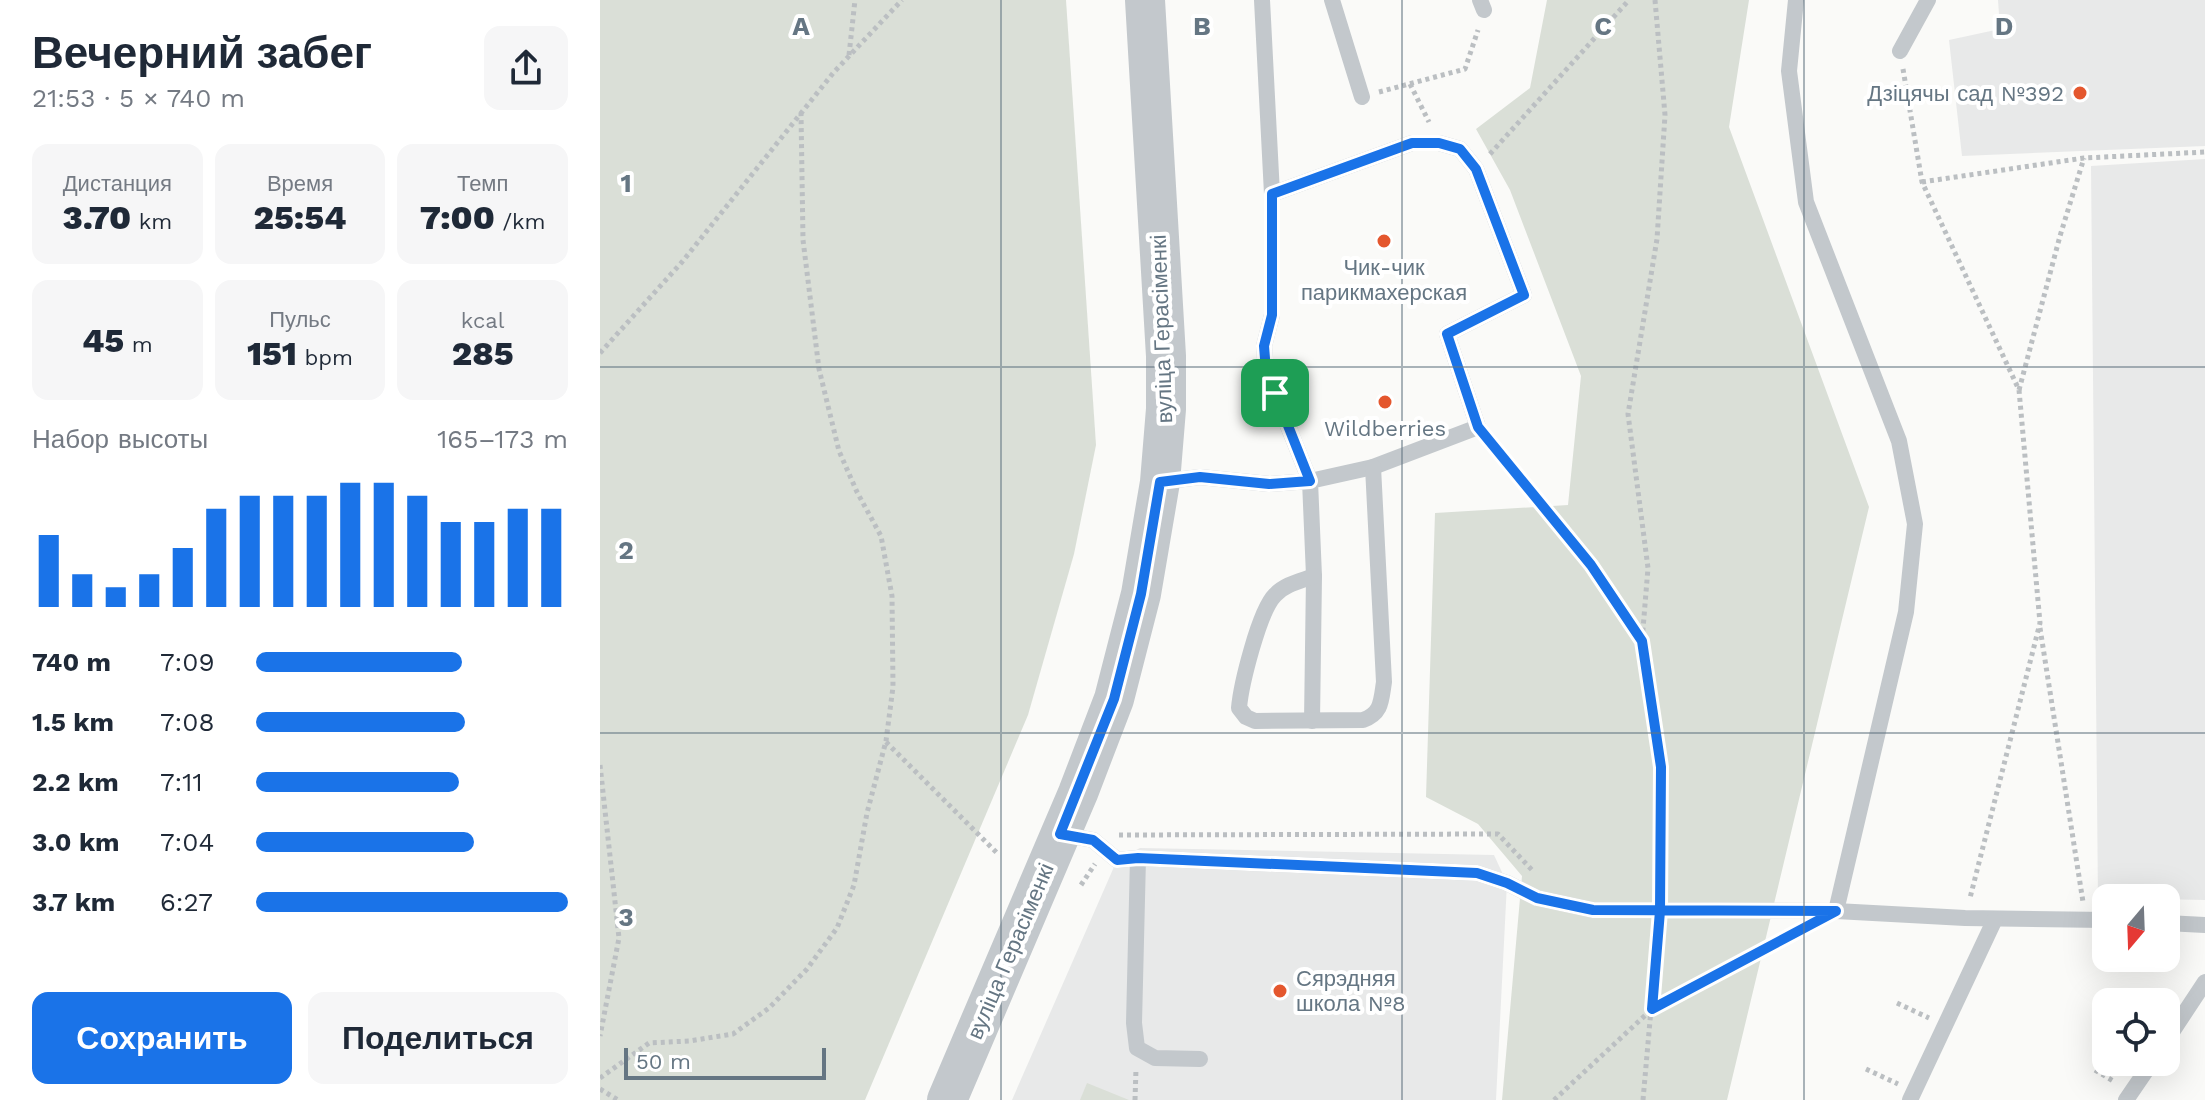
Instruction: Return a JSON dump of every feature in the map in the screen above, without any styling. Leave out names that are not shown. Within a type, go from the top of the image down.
[{"type":"street","name":"вуліца Герасіменкі","points":[[947,1100],[1114,699],[1141,594],[1160,482],[1166,409],[1166,356],[1145,0]]},
{"type":"lane","points":[[1262,0],[1272,194],[1272,315],[1264,346],[1266,371],[1310,481],[1314,576],[1312,721]]},
{"type":"lane","points":[[1332,0],[1362,97]]},
{"type":"lane","points":[[1796,0],[1789,71],[1806,202],[1899,441],[1915,524],[1906,612],[1836,911]]},
{"type":"lane","points":[[1900,51],[1928,0]]},
{"type":"lane","points":[[1160,482],[1200,477],[1269,484],[1310,481],[1373,467],[1478,427],[1447,334],[1524,295],[1476,169],[1460,149],[1439,143],[1412,143],[1272,194]]},
{"type":"lane","points":[[1314,576],[1274,595],[1264,614],[1240,691],[1239,708],[1246,717],[1255,721],[1363,720],[1380,710],[1384,682],[1373,467]]},
{"type":"lane","points":[[1060,834],[1093,840],[1117,860],[1138,858],[1477,873],[1537,898],[1593,910],[1836,911],[1995,919],[2092,919]]},
{"type":"lane","points":[[1138,858],[1134,1023],[1137,1048],[1155,1058],[1200,1059]]},
{"type":"lane","points":[[1912,1096],[1995,919]]},
{"type":"lane","points":[[2180,924],[2205,925]]},
{"type":"lane","points":[[2180,1020],[2205,982]]},
{"type":"lane","points":[[2126,1100],[2142,1076]]},
{"type":"path","points":[[849,56],[855,0]]},
{"type":"path","points":[[600,353],[682,262],[849,56],[902,0]]},
{"type":"path","points":[[1476,169],[1629,0]]},
{"type":"path","points":[[1643,1100],[1660,911],[1661,767],[1642,641],[1648,568],[1628,414],[1657,239],[1665,115],[1655,0]]},
{"type":"path","points":[[1362,97],[1465,69],[1482,5]]},
{"type":"path","points":[[1900,51],[1922,182],[2019,390],[2040,623],[2086,919]]},
{"type":"path","points":[[1410,84],[1439,143]]},
{"type":"path","points":[[600,1078],[649,1043],[733,1034],[769,1008],[807,969],[837,928],[854,885],[867,813],[886,741],[893,687],[892,596],[881,536],[839,451],[819,369],[803,240],[801,113]]},
{"type":"path","points":[[1922,182],[2084,158],[2205,152]]},
{"type":"path","points":[[2019,390],[2084,158]]},
{"type":"path","points":[[1478,427],[1591,565],[1642,641]]},
{"type":"path","points":[[1965,918],[2040,623]]},
{"type":"path","points":[[886,741],[998,854]]},
{"type":"path","points":[[600,765],[619,938],[600,1036]]},
{"type":"path","points":[[1554,1100],[1652,1009],[1836,911]]},
{"type":"path","points":[[1897,1003],[1945,1026]]},
{"type":"path","points":[[1866,1069],[1912,1096]]},
{"type":"path","points":[[600,1089],[618,1100]]},
{"type":"shaded area","points":[[600,0],[1066,0],[1096,445],[1074,554],[1028,715],[865,1100],[600,1100]]},
{"type":"shaded area","points":[[1547,0],[1749,0],[1729,127],[1869,507],[1727,1100],[1502,1100],[1522,876],[1478,824],[1426,797],[1435,513],[1568,505],[1581,376],[1510,190],[1476,129],[1530,88]]},
{"type":"shaded area","name":"Дзіцячы сад №392","points":[[1998,0],[2205,0],[2205,146],[1962,156],[1949,40],[2000,29]]},
{"type":"shaded area","points":[[2205,159],[2205,900],[2180,899],[2180,884],[2098,884],[2091,166]]},
{"type":"shaded area","name":"Сярэдняя школа №8","points":[[1140,848],[1494,855],[1507,883],[1496,1100],[1012,1100],[1117,860]]},
{"type":"shaded area","points":[[1087,1083],[1129,1100],[1080,1100]]},
{"type":"place","name":"Дзіцячы сад №392","points":[[2080,93]]},
{"type":"place","name":"Чик-чик парикмахерская","points":[[1384,241]]},
{"type":"place","name":"Wildberries","points":[[1385,402]]},
{"type":"place","name":"Сярэдняя школа №8","points":[[1280,991]]},
{"type":"route","points":[[1275,393],[1266,371],[1264,346],[1272,315],[1272,194],[1412,143],[1439,143],[1460,149],[1476,169],[1524,295],[1447,334],[1478,427],[1591,565],[1642,641],[1661,767],[1660,911],[1652,1009],[1836,911],[1660,911],[1593,910],[1537,898],[1477,873],[1138,858],[1117,860],[1093,840],[1060,834],[1114,699],[1141,594],[1160,482],[1200,477],[1269,484],[1310,481],[1275,393]]}]
